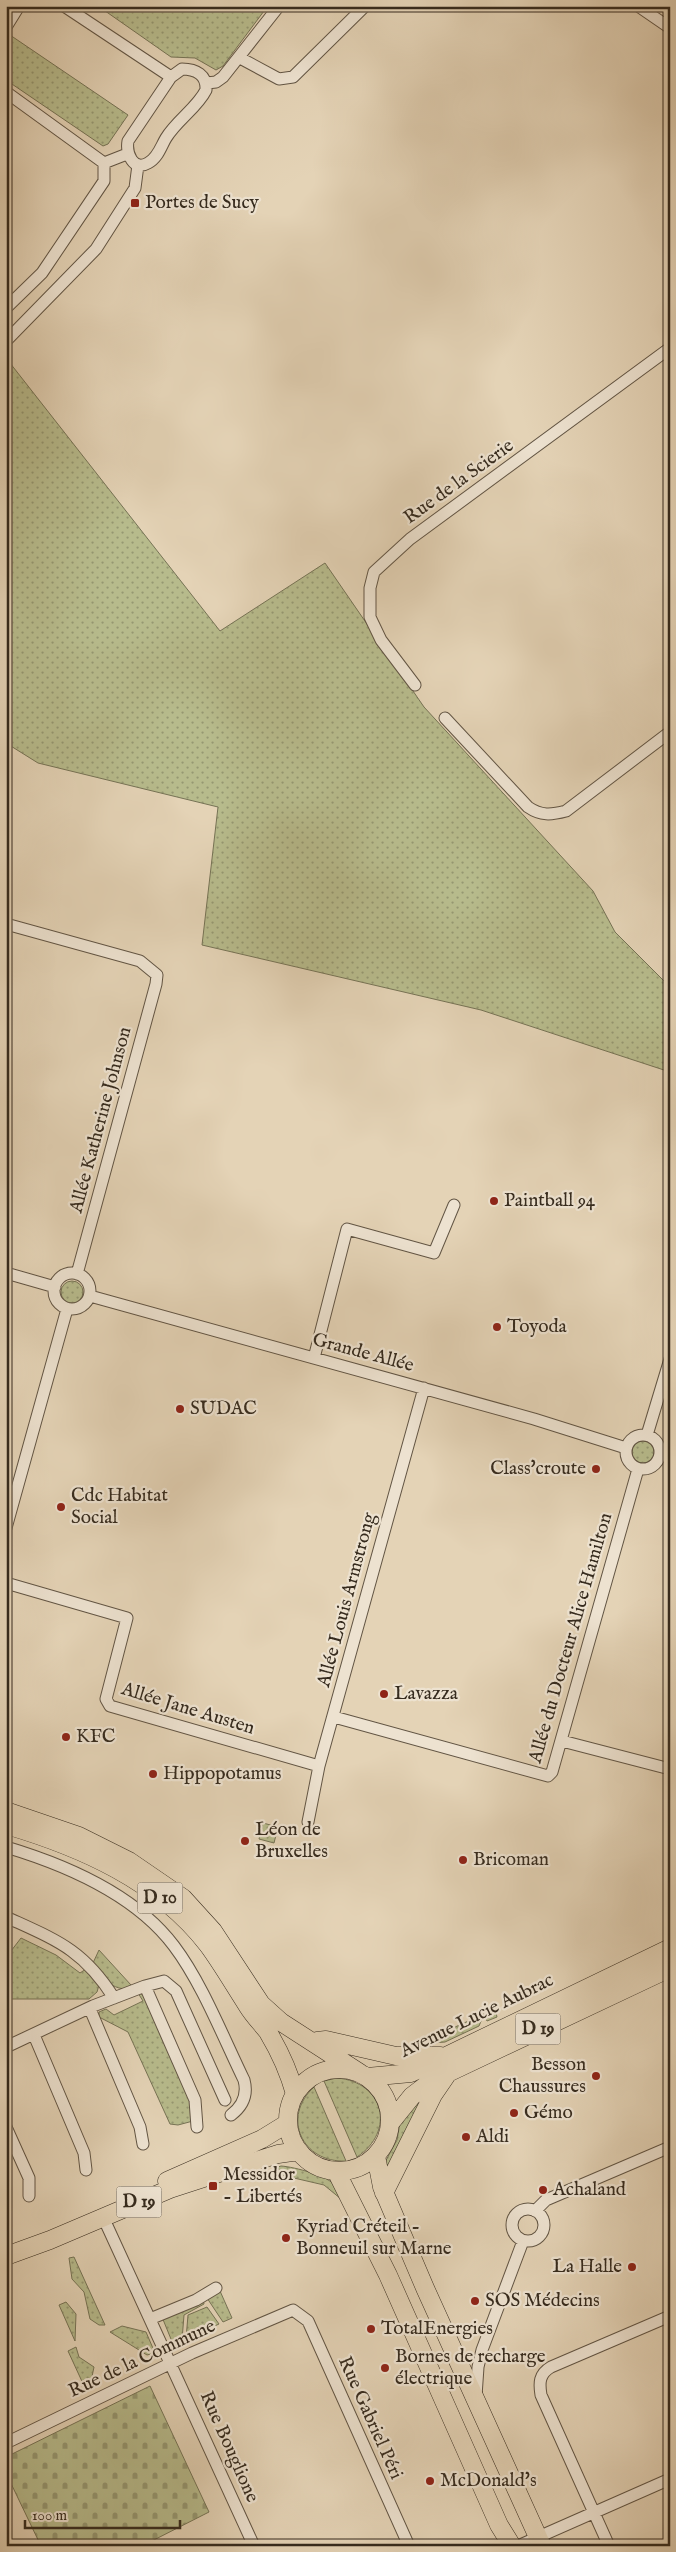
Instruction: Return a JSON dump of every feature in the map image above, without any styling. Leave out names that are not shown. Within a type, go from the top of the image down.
[{"type":"main road","name":"D 10","points":[[6,1811],[79,1836],[129,1861],[183,1898],[213,1932],[261,2004],[282,2022],[370,2075]]},
{"type":"main road","name":"D 10","points":[[6,1824],[96,1857],[139,1882],[180,1914],[208,1945],[249,2009],[267,2031],[289,2070],[295,2094]]},
{"type":"main road","name":"Avenue Lucie Aubrac","points":[[370,2075],[405,2075],[452,2055],[556,2001],[670,1948]]},
{"type":"main road","name":"Avenue Lucie Aubrac","points":[[390,2122],[416,2092],[448,2074],[670,1968]]},
{"type":"main road","points":[[314,2041],[326,2040],[396,2056],[452,2055]]},
{"type":"main road","points":[[337,2069],[370,2075],[386,2098],[390,2122],[388,2134],[376,2156],[356,2168],[336,2171],[322,2168],[309,2161],[298,2151],[293,2142],[288,2123],[295,2094],[307,2080],[321,2071],[337,2069]]},
{"type":"main road","points":[[384,2193],[433,2095],[448,2074]]},
{"type":"main road","name":"D 19","points":[[8,2255],[65,2225],[262,2139],[288,2123]]},
{"type":"main road","name":"D 19","points":[[8,2255],[50,2240],[170,2189],[278,2154],[298,2151]]},
{"type":"main road","points":[[376,2156],[384,2193],[540,2542]]},
{"type":"main road","points":[[336,2171],[388,2275],[499,2525],[512,2546]]},
{"type":"street","points":[[6,26],[19,6]]},
{"type":"street","points":[[64,6],[171,77]]},
{"type":"street","points":[[207,83],[216,82],[223,77],[240,58],[278,6]]},
{"type":"street","points":[[240,58],[279,79],[293,77],[365,6]]},
{"type":"street","points":[[638,6],[670,28]]},
{"type":"street","points":[[182,69],[190,69],[203,76],[207,83],[203,96],[177,123],[156,156],[148,164],[138,165],[131,161],[127,154],[128,141],[171,77],[182,69]]},
{"type":"street","points":[[6,92],[104,163]]},
{"type":"street","points":[[104,163],[127,154]]},
{"type":"street","points":[[6,308],[42,274],[104,181],[104,163]]},
{"type":"street","points":[[6,341],[96,249],[135,188],[138,165]]},
{"type":"street","name":"Rue de la Scierie","points":[[415,685],[381,640],[370,617],[370,588],[374,572],[410,540],[670,348]]},
{"type":"street","points":[[445,718],[528,806],[537,813],[552,814],[566,811],[670,732]]},
{"type":"street","name":"Allée Katherine Johnson","points":[[6,924],[140,961],[156,975],[156,984],[77,1274]]},
{"type":"street","points":[[314,1358],[347,1229],[434,1253],[454,1205]]},
{"type":"street","points":[[6,1273],[55,1286]]},
{"type":"street","points":[[77,1274],[88,1282],[90,1296],[81,1307],[68,1309],[56,1300],[55,1286],[63,1276],[77,1274]]},
{"type":"street","name":"Grande Allée","points":[[90,1296],[534,1419],[626,1448]]},
{"type":"street","points":[[6,1528],[68,1309]]},
{"type":"street","points":[[648,1435],[670,1359]]},
{"type":"street","name":"Allée Louis Armstrong","points":[[308,1822],[319,1766],[424,1388]]},
{"type":"street","points":[[648,1435],[658,1443],[665,1458],[652,1468],[638,1469],[628,1461],[626,1448],[634,1437],[648,1435]]},
{"type":"street","name":"Allée du Docteur Alice Hamilton","points":[[334,1717],[544,1776],[552,1772],[638,1469]]},
{"type":"street","name":"Allée Jane Austen","points":[[6,1582],[127,1618],[106,1699],[110,1706],[319,1766]]},
{"type":"street","points":[[562,1741],[670,1768]]},
{"type":"street","points":[[6,1847],[59,1865],[130,1903],[173,1944],[190,1970],[244,2080],[246,2092],[244,2100],[240,2108],[231,2115]]},
{"type":"street","points":[[6,1917],[66,1945],[78,1954],[114,1998]]},
{"type":"street","points":[[6,2047],[114,1998],[164,1981],[176,1991],[225,2100]]},
{"type":"street","points":[[145,1986],[195,2100],[197,2127]]},
{"type":"street","points":[[90,2009],[140,2127],[143,2144]]},
{"type":"street","points":[[34,2035],[84,2153],[86,2170]]},
{"type":"street","points":[[6,2127],[29,2178],[29,2196]]},
{"type":"street","points":[[535,2210],[542,2217],[543,2232],[533,2241],[523,2241],[512,2231],[512,2221],[521,2210],[535,2210],[546,2200],[670,2147]]},
{"type":"street","name":"Rue Bouglione","points":[[103,2216],[172,2363],[254,2546]]},
{"type":"street","points":[[475,2398],[478,2367],[523,2241]]},
{"type":"street","points":[[150,2319],[196,2300],[216,2288]]},
{"type":"street","name":"Rue de la Commune","points":[[6,2442],[172,2363],[294,2310]]},
{"type":"street","name":"Rue Gabriel Péri","points":[[294,2310],[308,2321],[409,2546]]},
{"type":"street","points":[[609,2546],[541,2395],[539,2383],[543,2372],[551,2367],[670,2316]]},
{"type":"street","points":[[518,2546],[540,2542],[595,2513],[670,2480]]},
{"type":"green space","points":[[98,6],[255,6],[264,11],[223,66],[216,70],[195,58],[171,57]]},
{"type":"green space","points":[[10,35],[128,115],[108,144],[103,146],[6,80],[6,40]]},
{"type":"green space","points":[[10,363],[220,631],[325,563],[424,707],[593,891],[615,932],[670,987],[670,1072],[481,1010],[202,945],[218,807],[38,763],[6,743],[6,367]]},
{"type":"green space","points":[[72,1281],[80,1284],[83,1292],[80,1300],[72,1303],[64,1300],[61,1292],[64,1284]]},
{"type":"green space","points":[[643,1441],[653,1448],[654,1452],[647,1462],[643,1463],[633,1456],[632,1452],[639,1442]]},
{"type":"green space","points":[[263,1823],[278,1827],[274,1843],[259,1839]]},
{"type":"green space","points":[[21,1938],[56,1955],[80,1973],[86,1969],[99,1985],[97,1992],[89,1999],[6,1999],[6,1954],[11,1951]]},
{"type":"green space","points":[[99,1950],[131,1985],[131,1988],[118,1988],[105,1978],[93,1963]]},
{"type":"green space","points":[[138,1993],[145,1995],[194,2100],[193,2121],[178,2125],[170,2124],[128,2032],[99,2017],[99,2012],[106,2009],[114,2015],[143,2001]]},
{"type":"green space","points":[[495,2009],[497,2017],[487,2021],[485,2017],[479,2026],[445,2042],[432,2043],[433,2037]]},
{"type":"green space","points":[[337,2078],[353,2081],[365,2088],[374,2098],[379,2109],[380,2122],[377,2134],[369,2146],[357,2157],[324,2081]]},
{"type":"green space","points":[[314,2087],[346,2161],[331,2160],[318,2154],[308,2146],[301,2136],[298,2124],[299,2112],[304,2099]]},
{"type":"green space","points":[[415,2098],[424,2107],[387,2181],[384,2164],[397,2140],[400,2123]]},
{"type":"green space","points":[[278,2167],[303,2170],[327,2179],[337,2187],[341,2199],[324,2185],[281,2175]]},
{"type":"green space","points":[[74,2257],[105,2325],[99,2325],[90,2319],[84,2292],[72,2279],[69,2258]]},
{"type":"green space","points":[[220,2291],[232,2318],[223,2322],[207,2298]]},
{"type":"green space","points":[[203,2299],[204,2304],[184,2315],[182,2340],[173,2344],[162,2317]]},
{"type":"green space","points":[[66,2302],[76,2314],[75,2341],[59,2305]]},
{"type":"green space","points":[[207,2307],[219,2324],[186,2339],[188,2315]]},
{"type":"green space","points":[[122,2326],[146,2332],[155,2353],[147,2355],[110,2332]]},
{"type":"green space","points":[[76,2347],[79,2357],[94,2367],[90,2386],[85,2388],[68,2351]]},
{"type":"green space","points":[[150,2386],[209,2512],[142,2546],[41,2546],[6,2473],[6,2457]]},
{"type":"place","name":"Portes de Sucy","points":[[135,203]]},
{"type":"place","name":"Paintball 94","points":[[494,1201]]},
{"type":"place","name":"Toyoda","points":[[497,1327]]},
{"type":"place","name":"SUDAC","points":[[180,1409]]},
{"type":"place","name":"Class'croute","points":[[596,1469]]},
{"type":"place","name":"Cdc Habitat Social","points":[[61,1507]]},
{"type":"place","name":"Lavazza","points":[[384,1694]]},
{"type":"place","name":"KFC","points":[[66,1737]]},
{"type":"place","name":"Hippopotamus","points":[[153,1774]]},
{"type":"place","name":"Léon de Bruxelles","points":[[245,1841]]},
{"type":"place","name":"Bricoman","points":[[463,1860]]},
{"type":"place","name":"Besson Chaussures","points":[[596,2076]]},
{"type":"place","name":"Gémo","points":[[514,2113]]},
{"type":"place","name":"Aldi","points":[[466,2137]]},
{"type":"place","name":"Messidor - Libertés","points":[[213,2186]]},
{"type":"place","name":"Achaland","points":[[543,2190]]},
{"type":"place","name":"Kyriad Créteil - Bonneuil sur Marne","points":[[286,2238]]},
{"type":"place","name":"La Halle","points":[[632,2267]]},
{"type":"place","name":"SOS Médecins","points":[[475,2301]]},
{"type":"place","name":"TotalEnergies","points":[[371,2329]]},
{"type":"place","name":"Bornes de recharge électrique","points":[[385,2368]]},
{"type":"place","name":"McDonald's","points":[[430,2481]]}]
